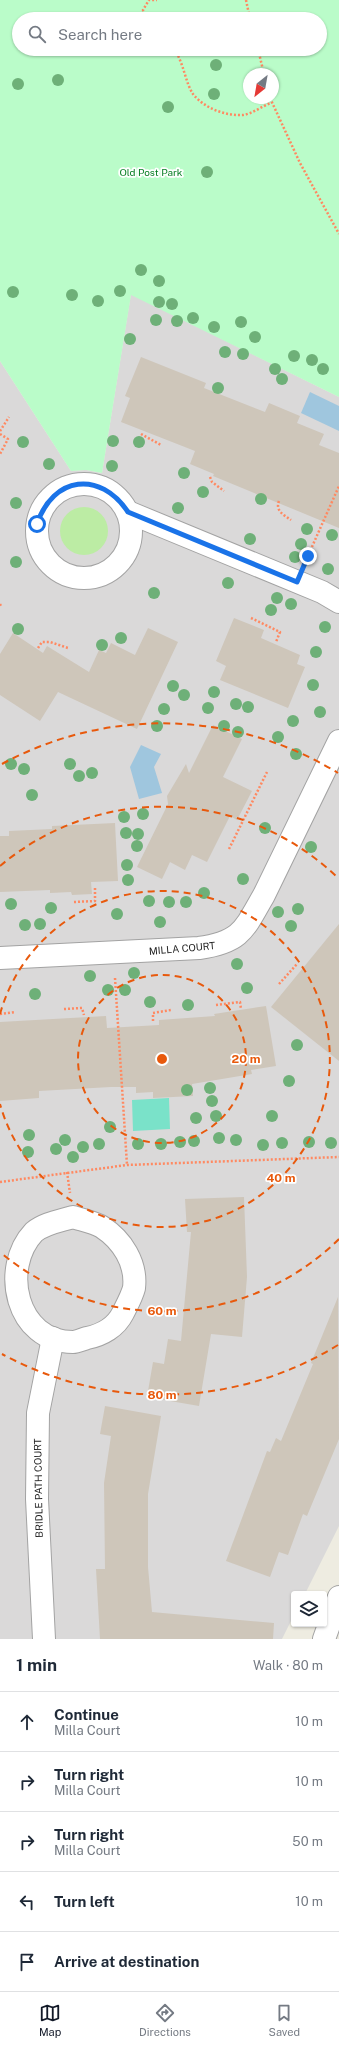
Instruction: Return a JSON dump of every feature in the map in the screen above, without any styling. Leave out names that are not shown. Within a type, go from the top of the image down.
[{"type":"street","points":[[128,512],[132,527],[131,538],[124,558],[113,569],[99,576],[83,579],[67,575],[53,568],[43,555],[38,540],[37,524],[46,504],[63,489],[78,484],[93,485],[107,490],[119,500],[128,512],[322,592],[339,602]]},
{"type":"street","name":"MILLA COURT","points":[[0,958],[199,948],[217,946],[232,940],[250,920],[264,895],[339,741]]},
{"type":"street","points":[[73,1217],[101,1227],[121,1243],[131,1262],[134,1288],[119,1321],[100,1335],[73,1342],[53,1338],[41,1332],[24,1317],[15,1294],[14,1267],[22,1248],[35,1232],[51,1222],[73,1217]]},
{"type":"street","name":"BRIDLE PATH COURT","points":[[44,1639],[37,1499],[38,1413],[53,1338]]},
{"type":"street","points":[[324,1639],[339,1597]]},
{"type":"path","points":[[144,12],[149,0],[158,0]]},
{"type":"path","points":[[246,0],[249,12]]},
{"type":"path","points":[[179,56],[193,94],[210,107],[225,114],[244,115],[269,104]]},
{"type":"path","points":[[260,56],[263,68]]},
{"type":"path","points":[[271,104],[300,163],[339,234]]},
{"type":"path","points":[[0,454],[8,439],[0,433],[9,417]]},
{"type":"path","points":[[141,434],[161,445]]},
{"type":"path","points":[[210,477],[212,482],[224,491]]},
{"type":"path","points":[[297,582],[339,486]]},
{"type":"path","points":[[279,501],[279,510],[291,520]]},
{"type":"path","points":[[251,618],[280,632],[276,642]]},
{"type":"path","points":[[38,648],[42,642],[50,642],[68,648]]},
{"type":"path","points":[[229,849],[267,772]]},
{"type":"path","points":[[74,902],[96,901],[95,886]]},
{"type":"path","points":[[113,953],[127,1165]]},
{"type":"path","points":[[279,984],[297,964]]},
{"type":"path","points":[[216,1005],[240,1002],[241,1009]]},
{"type":"path","points":[[64,1009],[82,1008],[84,1015]]},
{"type":"path","points":[[153,1021],[153,1013],[171,1010]]},
{"type":"path","points":[[0,1014],[15,1012]]},
{"type":"path","points":[[0,1182],[127,1165],[339,1157]]},
{"type":"shaded area","points":[[131,294],[339,397],[339,1526],[306,1591],[291,1591],[291,1621],[282,1639],[0,1639],[0,361],[71,471],[86,470],[102,473]]},
{"type":"green space","name":"Old Post Park","points":[[0,0],[339,0],[339,397],[131,295],[102,473],[86,470],[71,471],[0,361]]},
{"type":"green space","points":[[84,507],[93,509],[101,514],[106,522],[108,531],[106,540],[101,548],[93,553],[84,555],[75,553],[67,548],[62,540],[60,531],[62,522],[67,514],[75,509]]},
{"type":"green space","points":[[169,1098],[170,1129],[133,1131],[132,1100]]},
{"type":"water","points":[[310,392],[339,406],[339,431],[301,413]]},
{"type":"water","points":[[141,745],[161,754],[154,767],[162,793],[139,799],[130,767]]},
{"type":"building","points":[[141,357],[206,383],[204,388],[265,412],[269,403],[300,416],[297,423],[324,434],[319,445],[339,453],[339,528],[213,476],[214,474],[190,464],[195,451],[121,422],[130,398],[125,396]]},
{"type":"building","points":[[234,618],[264,630],[261,638],[300,655],[297,664],[305,667],[288,708],[220,680],[226,666],[216,661]]},
{"type":"building","points":[[148,628],[178,642],[137,729],[58,692],[40,721],[0,695],[0,654],[13,633],[43,653],[47,646],[89,672],[99,650],[106,653],[111,643],[135,655]]},
{"type":"building","points":[[213,725],[242,739],[223,777],[252,791],[237,820],[230,816],[207,862],[192,855],[185,870],[170,862],[162,879],[137,867],[168,804],[167,796],[186,764],[189,773]]},
{"type":"building","points":[[115,823],[118,881],[91,882],[92,894],[72,895],[71,892],[50,893],[50,890],[0,892],[0,836],[9,836],[9,831],[52,829],[52,826]]},
{"type":"building","points":[[339,924],[339,1061],[271,1007]]},
{"type":"building","points":[[266,1006],[276,1066],[251,1070],[252,1074],[192,1084],[193,1096],[153,1098],[153,1092],[136,1093],[136,1087],[111,1087],[39,1091],[39,1098],[0,1101],[0,1022],[106,1016],[107,1028],[159,1025],[159,1020],[215,1016],[214,1014]]},
{"type":"building","points":[[244,1197],[247,1277],[242,1337],[211,1334],[199,1406],[147,1397],[153,1362],[164,1364],[168,1339],[181,1341],[191,1232],[187,1232],[185,1199]]},
{"type":"building","points":[[338,1297],[339,1439],[307,1516],[303,1514],[288,1555],[279,1552],[270,1577],[226,1561],[267,1451],[270,1452],[276,1438],[281,1441],[313,1364],[311,1363]]},
{"type":"building","points":[[105,1406],[161,1416],[148,1494],[148,1567],[152,1612],[274,1623],[273,1639],[100,1639],[96,1569],[105,1569],[104,1483],[111,1436],[100,1434]]},
{"type":"route","points":[[37,524],[42,510],[51,498],[63,489],[78,484],[93,485],[107,490],[119,500],[128,512],[297,582],[308,556]]}]
